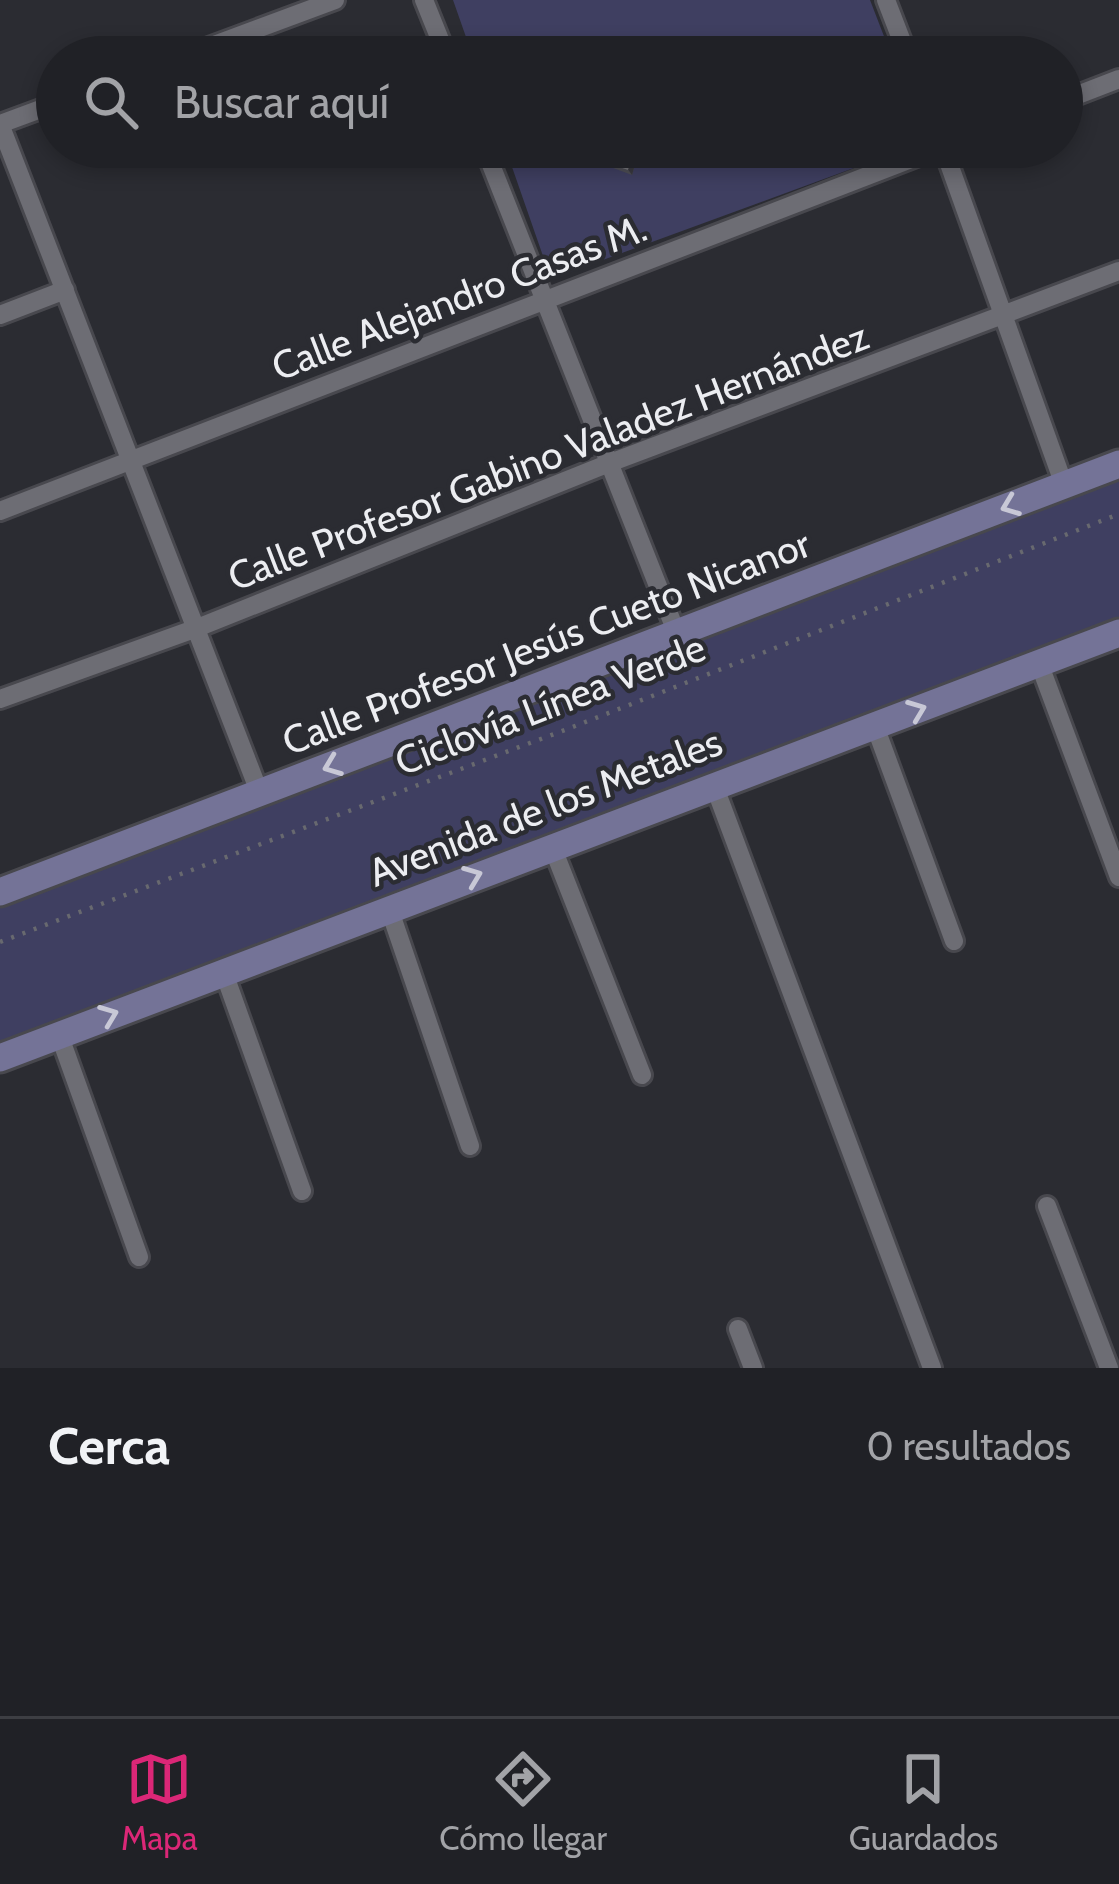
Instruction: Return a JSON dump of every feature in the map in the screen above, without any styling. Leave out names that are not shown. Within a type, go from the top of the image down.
[{"type":"street","points":[[238,36],[335,0]]},
{"type":"street","points":[[424,0],[439,36]]},
{"type":"street","points":[[886,0],[900,36]]},
{"type":"street","points":[[1083,93],[1119,79]]},
{"type":"street","points":[[36,111],[0,124],[260,794]]},
{"type":"street","points":[[492,168],[677,634]]},
{"type":"street","name":"Calle Alejandro Casas M.","points":[[0,511],[888,168]]},
{"type":"street","points":[[951,168],[1064,484]]},
{"type":"street","name":"Calle Profesor Gabino Valadez Hernández","points":[[0,699],[197,628],[607,464],[1119,271]]},
{"type":"street","points":[[0,315],[65,290]]},
{"type":"street","name":"Calle Profesor Jesús Cueto Nicanor","points":[[0,892],[1119,464]]},
{"type":"street","name":"Avenida de los Metales","points":[[0,1058],[1119,633]]},
{"type":"street","points":[[1040,663],[1119,877]]},
{"type":"street","points":[[875,726],[954,941]]},
{"type":"street","points":[[714,784],[932,1368]]},
{"type":"street","points":[[552,846],[642,1075]]},
{"type":"street","points":[[389,908],[470,1146]]},
{"type":"street","points":[[224,970],[302,1190]]},
{"type":"street","points":[[58,1034],[139,1257]]},
{"type":"street","points":[[1047,1206],[1109,1368]]},
{"type":"street","points":[[738,1329],[753,1368]]},
{"type":"path","name":"Ciclovía Línea Verde","points":[[0,942],[570,728],[1119,514]]},
{"type":"shaded area","points":[[453,0],[870,0],[884,36],[466,36]]},
{"type":"shaded area","points":[[512,168],[854,168],[551,279]]},
{"type":"shaded area","points":[[1119,477],[1119,617],[0,1043],[0,900]]}]
